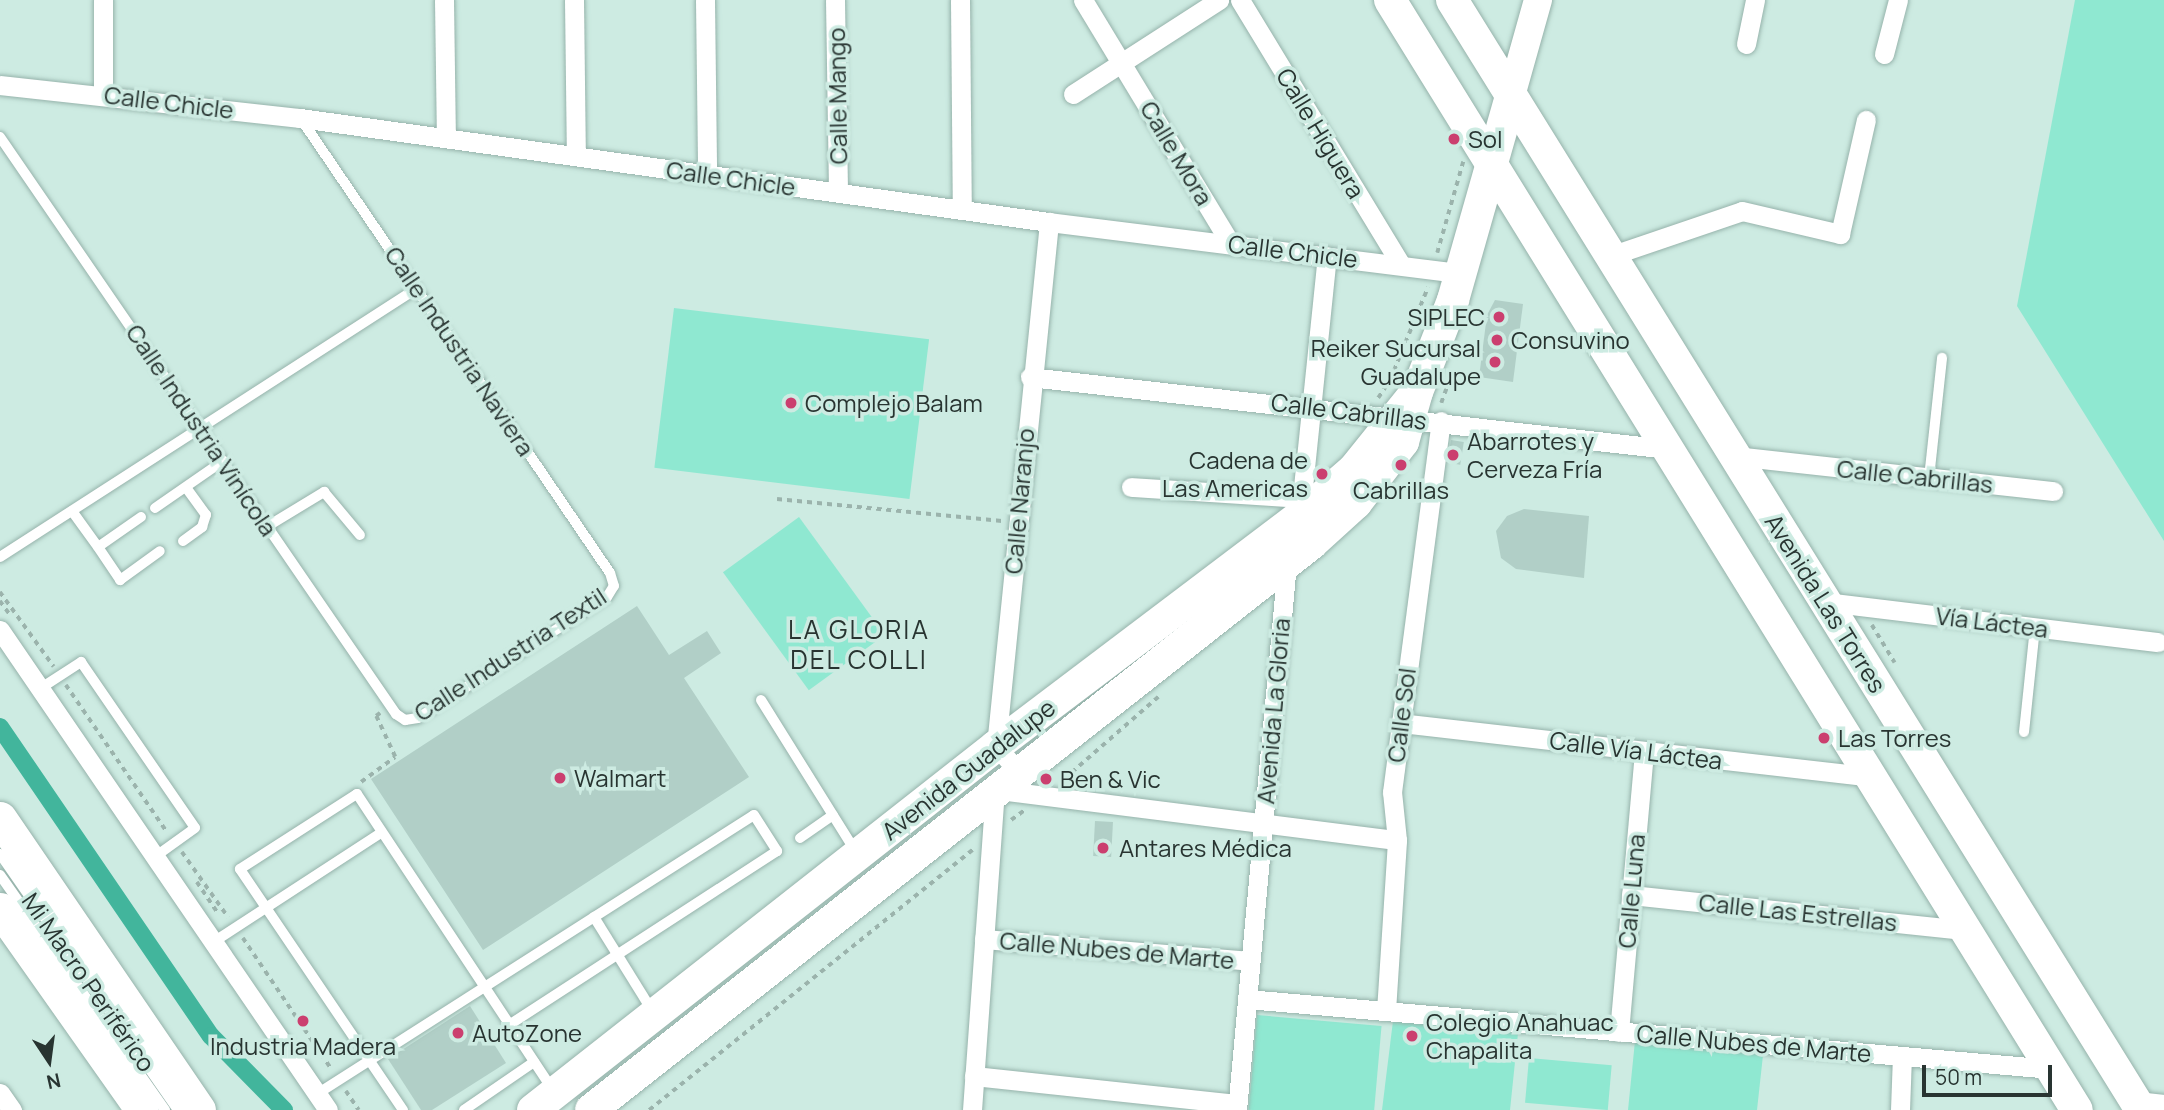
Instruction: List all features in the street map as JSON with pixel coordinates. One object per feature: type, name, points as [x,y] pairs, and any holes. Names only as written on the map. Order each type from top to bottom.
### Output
[{"type":"highway","points":[[0,818],[199,1110]]},
{"type":"highway","points":[[0,909],[142,1110]]},
{"type":"main road","points":[[1390,0],[1474,164],[1668,449],[2077,1110]]},
{"type":"main road","name":"Avenida Las Torres","points":[[1452,0],[1826,602],[2147,1105]]},
{"type":"main road","points":[[1389,419],[1417,392],[1444,272],[1474,164],[1511,96],[1538,0]]},
{"type":"main road","name":"Avenida Guadalupe","points":[[544,1102],[1301,507],[1354,469],[1389,419]]},
{"type":"main road","name":"Avenida Guadalupe","points":[[591,1110],[1287,563],[1356,503],[1394,459],[1389,419]]},
{"type":"street","points":[[103,0],[103,94]]},
{"type":"street","points":[[444,0],[446,138]]},
{"type":"street","points":[[574,0],[576,156]]},
{"type":"street","points":[[705,0],[707,174]]},
{"type":"street","name":"Calle Mango","points":[[835,0],[838,192]]},
{"type":"street","points":[[960,0],[962,210]]},
{"type":"street","name":"Calle Mora","points":[[1083,0],[1231,243]]},
{"type":"street","points":[[1073,94],[1219,0]]},
{"type":"street","name":"Calle Higuera","points":[[1240,0],[1401,265]]},
{"type":"street","points":[[1746,44],[1755,0]]},
{"type":"street","points":[[1884,54],[1898,0]]},
{"type":"street","name":"Calle Chicle","points":[[0,85],[103,94],[300,118],[1049,222],[1444,272]]},
{"type":"street","points":[[1610,256],[1742,211],[1840,234],[1866,120]]},
{"type":"street","name":"Calle Naranjo","points":[[996,746],[1030,377],[1049,222]]},
{"type":"street","points":[[1131,487],[1301,507],[1326,256]]},
{"type":"street","name":"Calle Cabrillas","points":[[1030,377],[1311,406],[1389,419],[1441,421],[1668,449]]},
{"type":"street","name":"Calle Sol","points":[[1386,1011],[1397,840],[1392,792],[1441,421]]},
{"type":"street","name":"Calle Cabrillas","points":[[1735,456],[2053,491]]},
{"type":"street","name":"Avenida La Gloria","points":[[1237,1107],[1287,563]]},
{"type":"street","name":"Vía Láctea","points":[[1826,602],[2158,642]]},
{"type":"street","points":[[0,630],[215,941],[322,1104]]},
{"type":"street","name":"Calle Vía Láctea","points":[[1400,723],[1871,777]]},
{"type":"street","points":[[972,1110],[992,835],[1004,785],[996,746]]},
{"type":"street","name":"Calle Luna","points":[[1619,1032],[1644,751]]},
{"type":"street","points":[[1004,785],[1397,840]]},
{"type":"street","name":"Calle Las Estrellas","points":[[1631,895],[1966,930]]},
{"type":"street","name":"Calle Nubes de Marte","points":[[984,939],[1250,961]]},
{"type":"street","name":"Calle Nubes de Marte","points":[[1247,999],[2052,1069]]},
{"type":"street","points":[[1900,1110],[1902,1056]]},
{"type":"street","points":[[974,1076],[1237,1107]]},
{"type":"street","points":[[0,1093],[12,1110]]},
{"type":"lane","name":"Calle Industria Naviera","points":[[300,118],[610,573],[614,586]]},
{"type":"lane","name":"Calle Industria Vinícola","points":[[0,136],[396,714],[405,720]]},
{"type":"lane","points":[[0,557],[416,288]]},
{"type":"lane","points":[[1929,478],[1942,358]]},
{"type":"lane","points":[[155,508],[223,461]]},
{"type":"lane","points":[[183,541],[202,527],[205,515],[186,487]]},
{"type":"lane","points":[[268,526],[324,492],[360,535]]},
{"type":"lane","points":[[72,511],[120,580],[160,551]]},
{"type":"lane","points":[[98,547],[141,517]]},
{"type":"lane","name":"Calle Industria Textil","points":[[405,720],[418,718],[607,597],[614,586]]},
{"type":"lane","points":[[2024,732],[2035,627]]},
{"type":"lane","points":[[41,688],[80,662],[195,828],[156,856]]},
{"type":"lane","points":[[761,700],[858,856]]},
{"type":"lane","points":[[399,1109],[240,869],[357,794],[534,1062],[544,1102]]},
{"type":"lane","points":[[322,1104],[368,1061],[754,815],[777,851],[509,1025]]},
{"type":"lane","points":[[800,838],[833,815]]},
{"type":"lane","points":[[215,941],[382,832]]},
{"type":"lane","name":"Mi Macro Periférico","points":[[0,854],[178,1110]]},
{"type":"lane","name":"Mi Macro Periférico","points":[[0,875],[164,1110]]},
{"type":"lane","points":[[594,917],[655,1014]]},
{"type":"lane","points":[[464,1110],[534,1062]]},
{"type":"path","points":[[1432,299],[1444,272],[1474,164]]},
{"type":"path","points":[[1389,419],[1390,380],[1444,272]]},
{"type":"path","points":[[777,499],[1018,523]]},
{"type":"path","points":[[357,794],[356,786],[395,757],[376,716],[382,712]]},
{"type":"path","points":[[649,1110],[992,835]]},
{"type":"green space","points":[[2075,0],[2164,0],[2164,541],[2017,306]]},
{"type":"green space","name":"Complejo Balam","points":[[674,308],[929,339],[909,499],[654,468]]},
{"type":"green space","points":[[799,517],[885,635],[809,690],[723,572]]},
{"type":"green space","points":[[1257,1015],[1382,1026],[1374,1110],[1249,1110]]},
{"type":"green space","points":[[1393,1021],[1518,1033],[1510,1110],[1382,1110]]},
{"type":"green space","points":[[1635,1041],[1763,1055],[1757,1110],[1628,1110]]},
{"type":"green space","points":[[1529,1058],[1612,1065],[1608,1110],[1525,1103]]},
{"type":"building","points":[[1495,300],[1523,304],[1513,382],[1479,377],[1487,315]]},
{"type":"building","points":[[1451,440],[1464,442],[1460,465],[1447,463]]},
{"type":"building","points":[[1524,509],[1589,516],[1584,578],[1516,569],[1501,558],[1496,531],[1507,516]]},
{"type":"building","name":"Walmart","points":[[637,606],[669,655],[707,631],[721,653],[684,678],[749,777],[483,950],[371,779]]},
{"type":"building","name":"Antares Médica","points":[[1095,821],[1113,822],[1111,857],[1093,856]]},
{"type":"building","name":"AutoZone","points":[[470,1006],[506,1063],[432,1110],[421,1110],[388,1059]]},
{"type":"waterway","points":[[0,727],[211,1036],[284,1110]]},
{"type":"place","name":"Sol","points":[[1454,139]]},
{"type":"place","name":"SIPLEC","points":[[1499,317]]},
{"type":"place","name":"Consuvino","points":[[1497,340]]},
{"type":"place","name":"Reiker Sucursal Guadalupe","points":[[1495,362]]},
{"type":"place","name":"Complejo Balam","points":[[791,403]]},
{"type":"place","name":"Abarrotes y Cerveza Fría","points":[[1453,455]]},
{"type":"place","name":"Cabrillas","points":[[1401,465]]},
{"type":"place","name":"Cadena de Las Americas","points":[[1322,474]]},
{"type":"place","name":"Las Torres","points":[[1824,738]]},
{"type":"place","name":"Walmart","points":[[560,778]]},
{"type":"place","name":"Ben & Vic","points":[[1046,779]]},
{"type":"place","name":"Antares Médica","points":[[1103,848]]},
{"type":"place","name":"Industria Madera","points":[[303,1021]]},
{"type":"place","name":"AutoZone","points":[[458,1033]]},
{"type":"place","name":"Colegio Anahuac Chapalita","points":[[1412,1036]]},
{"type":"district","name":"LA GLORIA DEL COLLI","points":[[859,645]]}]
